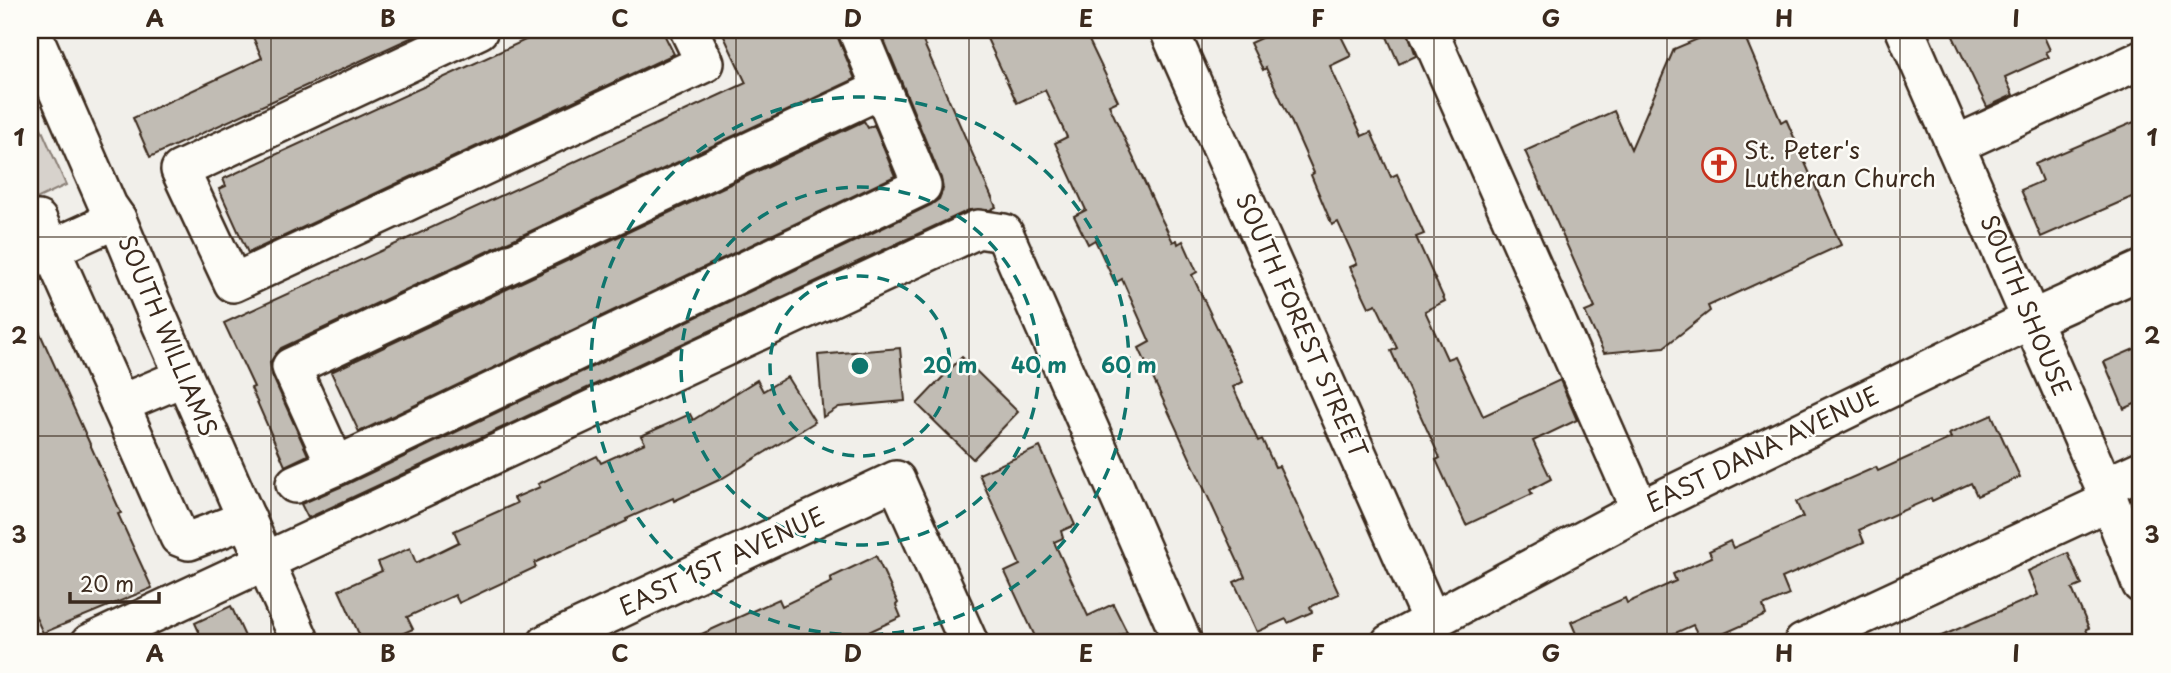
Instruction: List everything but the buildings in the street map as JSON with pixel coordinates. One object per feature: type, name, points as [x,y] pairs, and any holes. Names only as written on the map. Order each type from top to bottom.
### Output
[{"type":"street","name":"SOUTH WILLIAMS","points":[[31,30],[108,206],[117,219],[301,643]]},
{"type":"street","points":[[478,30],[172,176],[233,283],[705,63],[689,30]]},
{"type":"street","points":[[295,484],[922,186],[857,30]]},
{"type":"street","name":"SOUTH FOREST STREET","points":[[1169,30],[1432,622]]},
{"type":"street","points":[[1428,30],[1640,510]]},
{"type":"street","name":"SOUTH SHOUSE","points":[[1905,30],[2106,494],[2141,584]]},
{"type":"street","points":[[1955,145],[2141,60]]},
{"type":"street","points":[[336,466],[291,367],[881,89]]},
{"type":"street","points":[[117,219],[45,234],[179,537],[189,541],[247,519]]},
{"type":"street","points":[[90,643],[978,229],[1004,233],[1183,643]]},
{"type":"street","name":"EAST DANA AVENUE","points":[[1390,643],[1640,510],[2030,320],[2141,270]]},
{"type":"street","points":[[120,404],[184,377]]},
{"type":"street","points":[[1803,643],[2106,494],[2141,470]]},
{"type":"street","name":"EAST 1ST AVENUE","points":[[547,643],[896,480],[962,641]]},
{"type":"shaded area","points":[[30,103],[66,185],[30,202]]},
{"type":"place","name":"St. Peter's Lutheran Church","points":[[1719,165]]}]
